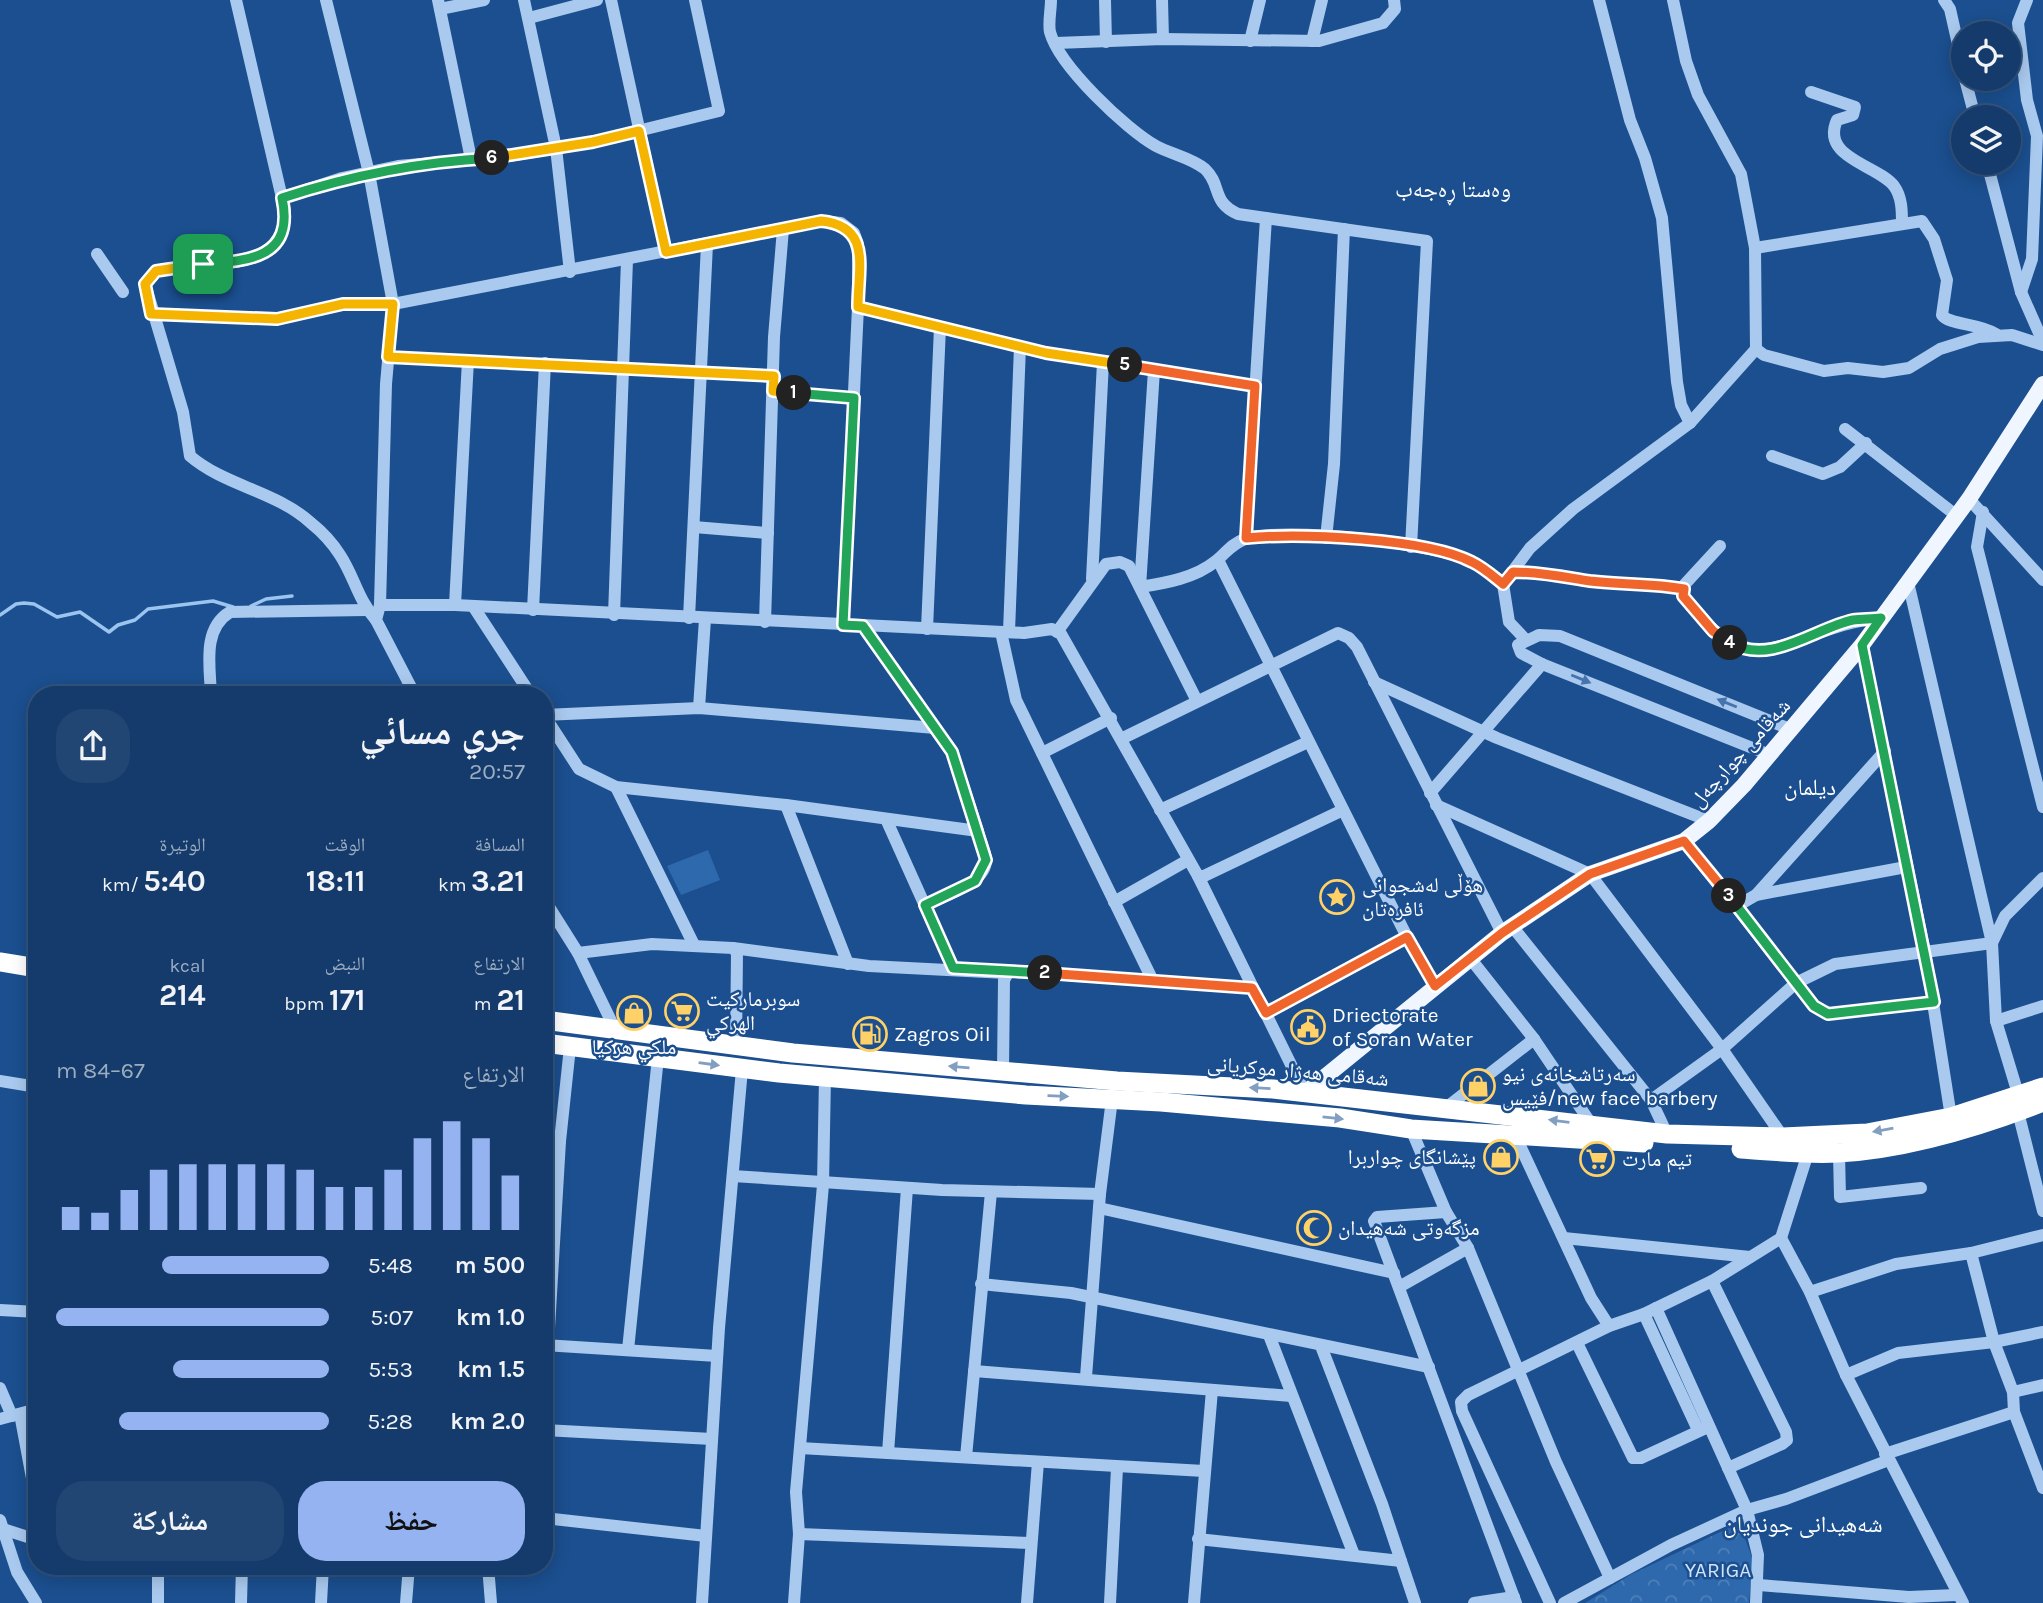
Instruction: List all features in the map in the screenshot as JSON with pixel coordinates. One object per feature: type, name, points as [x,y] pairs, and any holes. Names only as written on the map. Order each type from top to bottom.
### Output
[{"type":"highway","points":[[0,962],[28,967]]},
{"type":"highway","points":[[0,974],[28,978]]},
{"type":"highway","name":"شەقامی ھەژار موکریانی","points":[[553,1021],[614,1027],[736,1047],[1027,1073],[1305,1093],[1447,1107],[1667,1135],[1783,1138],[1867,1133],[2043,1102]]},
{"type":"highway","name":"شەقامی ھەژار موکریانی","points":[[553,1045],[742,1069],[1026,1095],[1112,1099],[1326,1117],[1411,1129],[1808,1153],[1839,1153],[1940,1134],[2019,1105],[2043,1087]]},
{"type":"highway","points":[[1026,1095],[1027,1073]]},
{"type":"main road","name":"شەقامی چوارچەل","points":[[1305,1093],[1507,929],[1590,874],[1684,841],[1709,821],[1770,755],[1862,645],[1969,499],[2042,387]]},
{"type":"street","points":[[236,0],[282,198],[285,224],[282,236],[272,248],[248,261],[156,271],[145,284],[151,314],[183,412],[190,456],[204,468],[265,494],[311,522],[340,554],[411,686]]},
{"type":"street","points":[[211,686],[213,630],[220,618],[230,612],[371,615],[380,605],[388,357],[393,304],[369,173],[326,0]]},
{"type":"street","points":[[471,159],[439,5],[484,0]]},
{"type":"street","points":[[524,0],[556,148],[570,272]]},
{"type":"street","points":[[529,18],[597,0]]},
{"type":"street","points":[[611,0],[666,252]]},
{"type":"street","points":[[282,198],[398,166],[556,148],[719,111],[695,0]]},
{"type":"street","points":[[1051,0],[1050,32],[1064,58],[1107,108],[1135,133],[1157,147],[1203,167],[1213,178],[1217,197],[1226,208],[1238,214],[1427,241],[1411,547]]},
{"type":"street","points":[[1105,0],[1106,42]]},
{"type":"street","points":[[1162,0],[1163,39]]},
{"type":"street","points":[[1250,41],[1260,0]]},
{"type":"street","points":[[1312,41],[1322,0]]},
{"type":"street","points":[[1056,43],[1163,39],[1312,41],[1383,23],[1395,9],[1394,0]]},
{"type":"street","points":[[1599,0],[1630,120],[1645,158],[1662,218],[1677,382],[1681,405],[1690,423]]},
{"type":"street","points":[[1503,584],[1530,548],[1585,499],[1690,423],[1756,349],[1755,248],[1741,174],[1698,95],[1686,61],[1673,0]]},
{"type":"street","points":[[2021,292],[2032,259],[2037,136],[2027,100],[2018,23],[2028,0]]},
{"type":"street","points":[[1949,3],[1953,21]]},
{"type":"street","points":[[1811,92],[1855,107],[1853,115],[1837,120],[1833,128],[1836,138],[1852,161],[1893,184],[1901,204],[1902,224]]},
{"type":"street","points":[[1990,175],[2021,292],[2043,344]]},
{"type":"street","points":[[1246,538],[1266,218]]},
{"type":"street","points":[[151,314],[277,319],[343,304],[393,304],[570,272],[821,221],[841,223],[854,233],[858,244],[858,307],[843,625]]},
{"type":"street","points":[[1755,248],[1922,221],[1934,239],[1947,280],[1942,315],[1947,321],[1983,326],[1996,334]]},
{"type":"street","points":[[765,622],[773,391],[783,229]]},
{"type":"street","points":[[1326,538],[1334,464],[1343,229]]},
{"type":"street","points":[[689,618],[707,244]]},
{"type":"street","points":[[97,254],[124,292]]},
{"type":"street","points":[[614,615],[627,260]]},
{"type":"street","points":[[858,307],[1020,346],[1255,386]]},
{"type":"street","points":[[927,629],[940,327]]},
{"type":"street","points":[[1756,349],[1764,355],[1824,371],[1848,368],[1898,371],[1954,343],[1996,334],[2012,335],[2043,344]]},
{"type":"street","points":[[1020,346],[1005,632],[1016,700],[1153,981]]},
{"type":"street","points":[[388,357],[774,376]]},
{"type":"street","points":[[455,605],[468,360]]},
{"type":"street","points":[[1092,579],[1102,362]]},
{"type":"street","points":[[533,610],[545,363]]},
{"type":"street","points":[[1140,587],[1154,370]]},
{"type":"street","points":[[773,391],[854,398]]},
{"type":"street","points":[[1845,429],[1957,516]]},
{"type":"street","points":[[1773,456],[1823,474],[1840,467],[1866,443]]},
{"type":"street","points":[[1969,499],[2041,574]]},
{"type":"street","points":[[1983,512],[1978,547],[2040,778],[2043,807]]},
{"type":"street","points":[[694,527],[768,533]]},
{"type":"street","points":[[1140,587],[1180,578],[1218,561],[1227,548],[1246,538],[1289,534],[1432,549],[1472,562],[1503,584],[1508,622],[1525,639]]},
{"type":"street","points":[[1720,546],[1685,584],[1683,596],[1713,631],[1734,645],[1749,649],[1768,649],[1794,643],[1852,620],[1881,618]]},
{"type":"street","points":[[1218,561],[1407,937],[1435,986]]},
{"type":"street","points":[[1057,632],[1092,579],[1106,565],[1120,562],[1129,566],[1197,701]]},
{"type":"street","points":[[1513,572],[1545,572],[1593,581],[1652,582],[1684,589]]},
{"type":"street","points":[[1908,582],[1992,943],[1996,1021],[2019,1105],[2043,1211]]},
{"type":"street","points":[[380,605],[455,605],[614,615],[1005,632],[1052,629],[1061,634],[1123,738],[1198,876],[1305,1093]]},
{"type":"street","points":[[473,606],[525,686]]},
{"type":"street","points":[[699,708],[705,619]]},
{"type":"street","points":[[863,626],[952,752],[986,860],[975,881],[925,905]]},
{"type":"street","points":[[1123,738],[1269,665],[1338,634],[1349,638],[1357,647],[1433,799],[1507,929],[1651,1100],[1667,1135]]},
{"type":"street","points":[[1770,755],[1542,664],[1517,648],[1525,639],[1539,635],[1560,636],[1790,729]]},
{"type":"street","points":[[1862,645],[1925,951],[1951,1117]]},
{"type":"street","points":[[1433,799],[1542,664]]},
{"type":"street","points":[[1374,682],[1484,733],[1709,821]]},
{"type":"street","points":[[553,715],[699,708],[935,727]]},
{"type":"street","points":[[1042,753],[1111,718]]},
{"type":"street","points":[[553,729],[579,769],[616,787],[786,805],[978,831]]},
{"type":"street","points":[[1160,810],[1308,742]]},
{"type":"street","points":[[1737,906],[1756,895],[1885,751]]},
{"type":"street","points":[[616,787],[694,945]]},
{"type":"street","points":[[1433,799],[1590,874],[1722,1049],[1783,1138]]},
{"type":"street","points":[[786,805],[848,964]]},
{"type":"street","points":[[1198,876],[1204,876],[1343,810]]},
{"type":"street","points":[[886,819],[953,968]]},
{"type":"street","points":[[1684,841],[1814,1006],[1828,1014],[1934,1002]]},
{"type":"street","points":[[1114,902],[1188,860]]},
{"type":"street","points":[[1756,895],[1906,867]]},
{"type":"street","points":[[1992,943],[2005,916],[2043,878]]},
{"type":"street","points":[[553,913],[578,953],[614,1027]]},
{"type":"street","points":[[1266,1013],[1407,937]]},
{"type":"street","points":[[1651,1100],[1722,1049],[1796,983],[1835,964],[1992,943]]},
{"type":"street","points":[[578,953],[652,944],[694,945],[848,964],[1019,971],[1252,988]]},
{"type":"street","points":[[733,948],[737,953],[736,1047]]},
{"type":"street","points":[[1470,958],[1534,1039],[1592,1125]]},
{"type":"street","points":[[1003,1071],[1006,972]]},
{"type":"street","points":[[1996,1021],[2043,1006]]},
{"type":"street","points":[[1447,1107],[1534,1039]]},
{"type":"street","points":[[553,1243],[570,1047]]},
{"type":"street","points":[[628,1350],[658,1057]]},
{"type":"street","points":[[702,1603],[717,1356],[742,1069]]},
{"type":"street","points":[[794,1603],[799,1534],[796,1492],[823,1185],[825,1077]]},
{"type":"street","points":[[0,1081],[28,1086]]},
{"type":"street","points":[[1086,1377],[1098,1208],[1112,1099]]},
{"type":"street","points":[[1411,1129],[1446,1212],[1468,1248],[1518,1371],[1610,1578]]},
{"type":"street","points":[[1515,1135],[1591,1298],[1609,1326]]},
{"type":"street","points":[[553,1141],[560,1141]]},
{"type":"street","points":[[1550,1603],[1462,1412],[1461,1402],[1468,1395],[1609,1326],[1644,1314],[1712,1280],[1781,1238],[1808,1153]]},
{"type":"street","points":[[1839,1153],[1840,1197],[1921,1188]]},
{"type":"street","points":[[733,1176],[823,1185],[1100,1194]]},
{"type":"street","points":[[888,1453],[907,1188]]},
{"type":"street","points":[[966,1457],[991,1192]]},
{"type":"street","points":[[1098,1208],[1394,1273]]},
{"type":"street","points":[[1446,1212],[1376,1218],[1375,1223],[1515,1600],[1474,1603]]},
{"type":"street","points":[[1810,1292],[1896,1265],[1971,1253],[2043,1235]]},
{"type":"street","points":[[1564,1238],[1750,1257]]},
{"type":"street","points":[[1759,1585],[1959,1599],[1846,1375],[1810,1292],[1781,1238]]},
{"type":"street","points":[[1399,1287],[1468,1248]]},
{"type":"street","points":[[1971,1253],[1994,1342],[2014,1392],[2014,1412],[2043,1488]]},
{"type":"street","points":[[1712,1280],[1786,1432],[1787,1440],[1728,1468]]},
{"type":"street","points":[[981,1284],[1093,1298],[1429,1367]]},
{"type":"street","points":[[1656,1308],[1703,1428]]},
{"type":"street","points":[[0,1310],[28,1311]]},
{"type":"street","points":[[1644,1314],[1703,1428],[1728,1468],[1747,1510],[1758,1555],[1759,1585],[1756,1603]]},
{"type":"street","points":[[1846,1375],[1898,1353],[1994,1342],[2043,1332]]},
{"type":"street","points":[[1269,1335],[1354,1555]]},
{"type":"street","points":[[1577,1343],[1633,1458],[1641,1458],[1703,1428]]},
{"type":"street","points":[[553,1345],[717,1356]]},
{"type":"street","points":[[1321,1346],[1415,1603]]},
{"type":"street","points":[[974,1371],[1086,1377],[1291,1396]]},
{"type":"street","points":[[2014,1392],[2043,1385]]},
{"type":"street","points":[[0,1388],[28,1474]]},
{"type":"street","points":[[1194,1603],[1212,1390]]},
{"type":"street","points":[[11,1416],[28,1411]]},
{"type":"street","points":[[1564,1603],[1747,1510],[1786,1499],[1887,1457],[2014,1412]]},
{"type":"street","points":[[553,1430],[712,1439]]},
{"type":"street","points":[[800,1448],[1204,1471]]},
{"type":"street","points":[[1027,1603],[1038,1462]]},
{"type":"street","points":[[1110,1603],[1117,1468]]},
{"type":"street","points":[[553,1519],[706,1536]]},
{"type":"street","points":[[2,1531],[28,1538]]},
{"type":"street","points":[[2,1531],[17,1572],[36,1603]]},
{"type":"street","points":[[799,1534],[1031,1542]]},
{"type":"street","points":[[1198,1539],[1401,1561]]},
{"type":"street","points":[[158,1575],[158,1603]]},
{"type":"street","points":[[241,1603],[242,1575]]},
{"type":"street","points":[[321,1603],[323,1575]]},
{"type":"street","points":[[406,1603],[408,1575]]},
{"type":"street","points":[[489,1575],[491,1603]]},
{"type":"green space","points":[[708,850],[720,880],[681,895],[667,866]]},
{"type":"green space","name":"YARIGA","points":[[1739,1523],[1753,1560],[1749,1603],[1585,1603],[1630,1575]]},
{"type":"waterway","points":[[251,606],[266,599],[292,596]]},
{"type":"waterway","points":[[0,615],[16,604],[34,604],[57,617],[80,612],[109,632],[118,625],[135,620],[148,609],[213,601],[233,607]]},
{"type":"place","name":"هۆڵی لەشجوانی ئافرەتان","points":[[1337,897]]},
{"type":"place","name":"سوبرماركيت الهركي","points":[[682,1011]]},
{"type":"place","name":"ملكي هركيا","points":[[634,1013]]},
{"type":"place","name":"Driectorate of Soran Water","points":[[1308,1027]]},
{"type":"place","name":"Zagros Oil","points":[[870,1034]]},
{"type":"place","name":"سەرتاشخانەی نیو فێیس/new face barbery","points":[[1478,1086]]},
{"type":"place","name":"پێشانگای چواربرا","points":[[1501,1157]]},
{"type":"place","name":"تيم مارت","points":[[1597,1159]]},
{"type":"place","name":"مزگەوتی شەهیدان","points":[[1314,1228]]},
{"type":"district","name":"وەستا ڕەجەب","points":[[1453,189]]},
{"type":"district","name":"دیلمان","points":[[1810,787]]},
{"type":"district","name":"شەھیدانی جوندیان","points":[[1803,1524]]},
{"type":"route","points":[[639,131],[666,252],[821,221],[841,223],[854,233],[858,244],[858,307],[1046,353],[1255,386],[1246,538],[1289,534],[1432,549],[1472,562],[1503,584],[1513,572],[1545,572],[1593,581],[1652,582],[1684,589],[1683,596],[1713,631],[1734,645],[1749,649],[1768,649],[1794,643],[1852,620],[1881,618],[1862,645],[1934,1002],[1828,1014],[1814,1006],[1684,841],[1590,874],[1502,933],[1435,986],[1407,937],[1266,1013],[1252,988],[953,968],[925,905],[975,881],[986,860],[952,752],[863,626],[843,625],[854,398],[773,391],[774,376],[388,357],[393,304],[325,306],[277,319],[151,314],[145,284],[149,277],[168,267],[203,264],[248,261],[272,248],[282,236],[285,224],[282,198],[342,178],[444,160],[503,157],[593,142],[639,131]]}]
